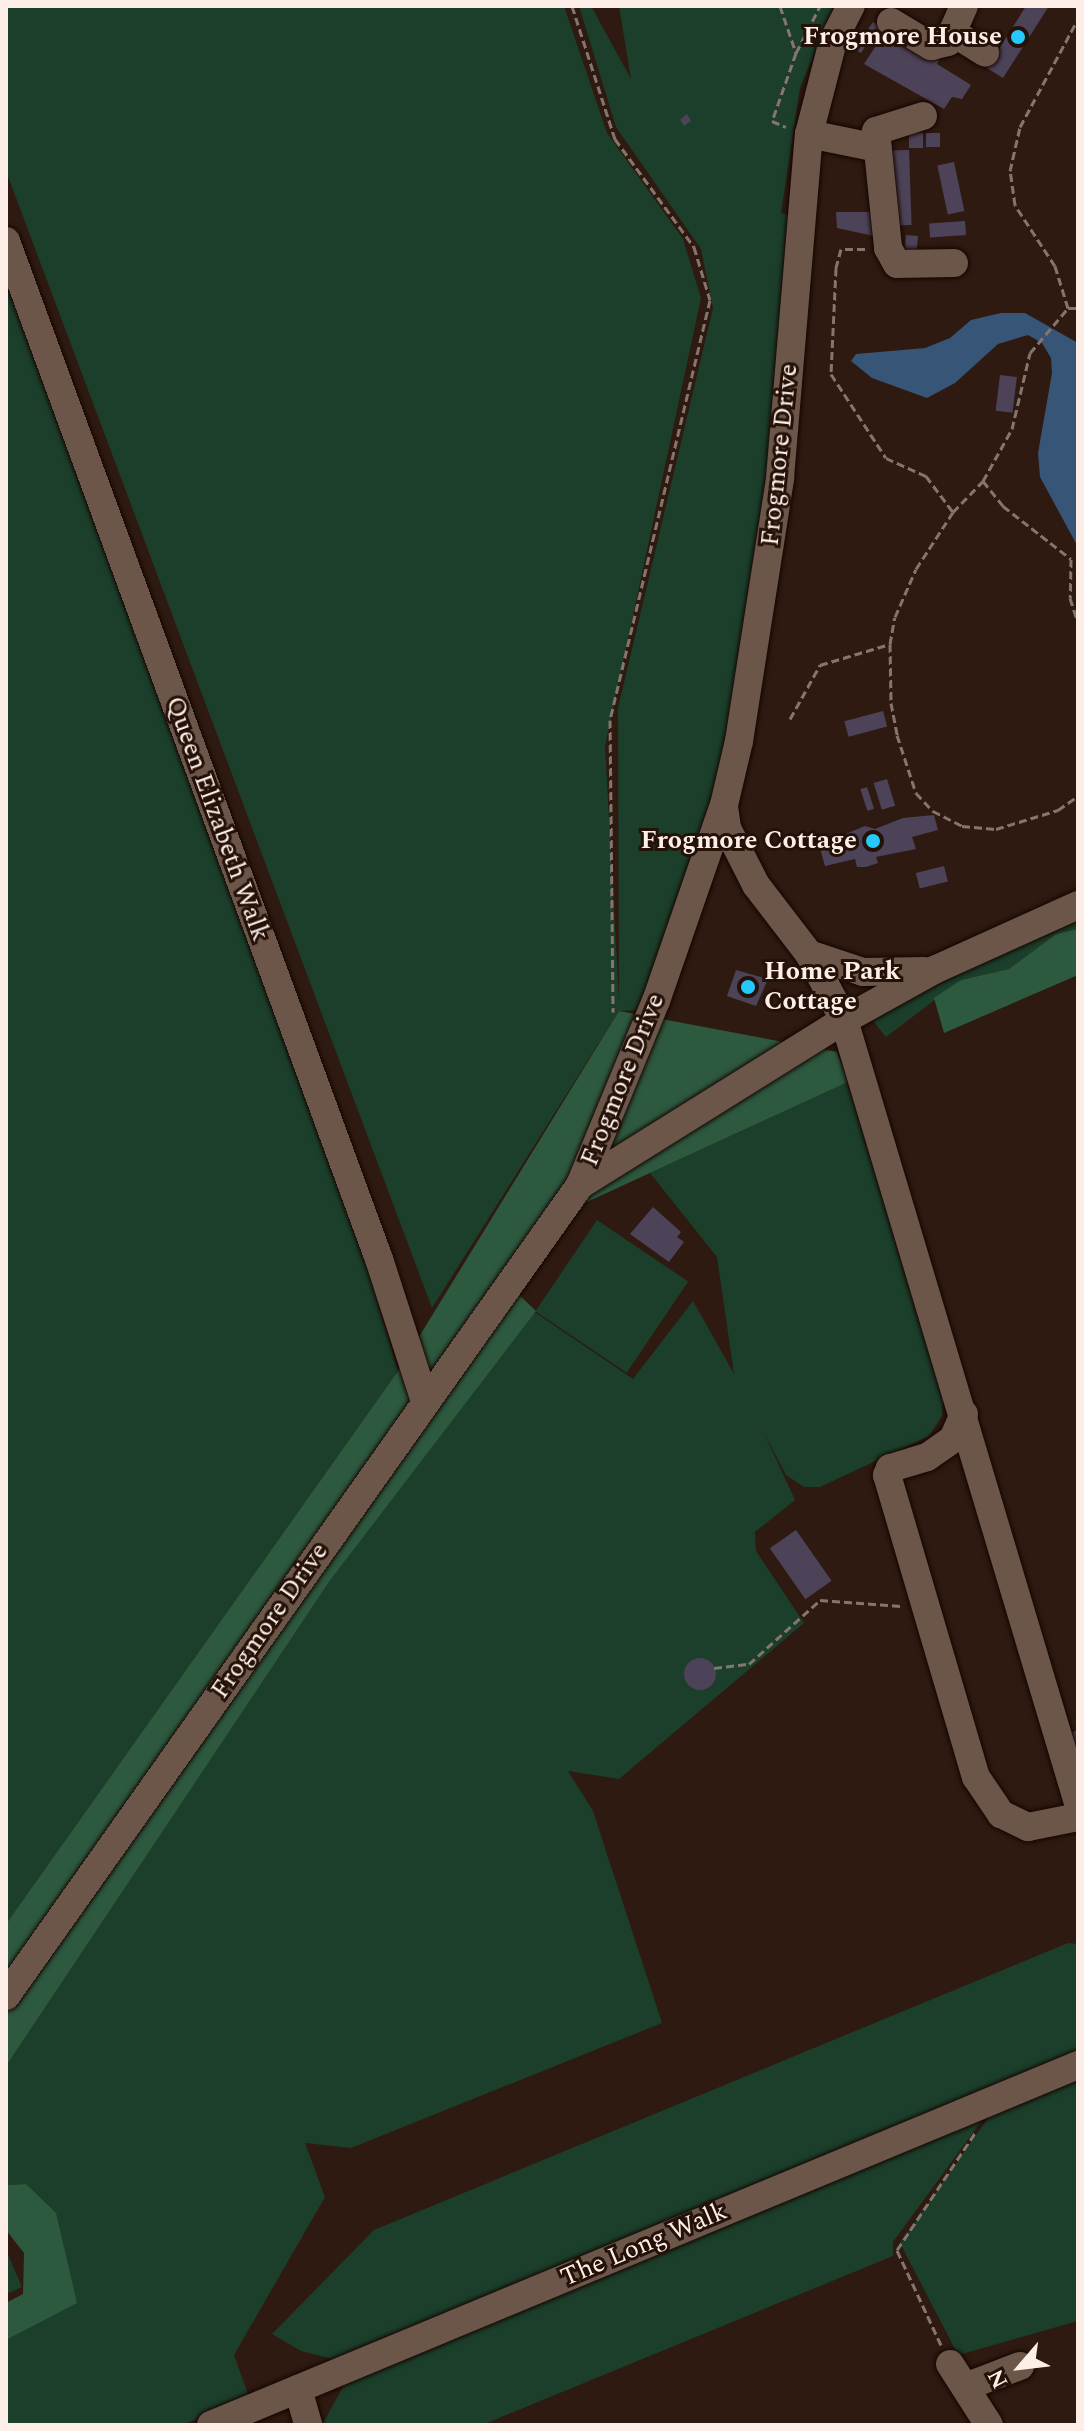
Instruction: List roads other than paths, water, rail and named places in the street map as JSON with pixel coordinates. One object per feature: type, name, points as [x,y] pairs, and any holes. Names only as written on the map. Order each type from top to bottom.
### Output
[{"type":"street","name":"Frogmore Drive","points":[[6,1996],[424,1398],[580,1185],[656,1001],[724,805],[749,681],[780,478],[809,134],[833,41],[851,6]]},
{"type":"street","points":[[891,22],[931,46],[948,42],[964,6]]},
{"type":"street","points":[[952,32],[985,53]]},
{"type":"street","points":[[923,116],[876,131],[888,248],[897,264],[954,263]]},
{"type":"street","points":[[809,134],[878,148]]},
{"type":"street","name":"Queen Elizabeth Walk","points":[[6,241],[379,1259],[424,1398]]},
{"type":"street","points":[[724,805],[730,837],[756,885],[809,954],[844,1020],[1078,1803]]},
{"type":"street","points":[[580,1185],[844,1020],[936,969],[1078,905]]},
{"type":"street","points":[[809,954],[835,967],[872,973],[936,969]]},
{"type":"street","points":[[964,1414],[953,1439],[927,1457],[887,1471],[976,1777],[1001,1814],[1028,1827],[1078,1817]]},
{"type":"street","points":[[1050,1706],[1078,1714]]},
{"type":"street","name":"The Long Walk","points":[[211,2425],[1078,2065]]},
{"type":"street","points":[[989,2425],[957,2376],[1020,2366]]},
{"type":"street","points":[[298,2389],[308,2425]]},
{"type":"water","points":[[1001,313],[1025,313],[1078,343],[1078,547],[1040,477],[1038,453],[1052,373],[1051,358],[1042,343],[1028,335],[998,344],[955,383],[927,398],[872,378],[851,361],[856,354],[925,348],[950,338],[971,320]]},
{"type":"place","name":"Frogmore House","points":[[1018,37]]},
{"type":"place","name":"Frogmore Cottage","points":[[873,841]]},
{"type":"place","name":"Home Park Cottage","points":[[748,987]]}]
